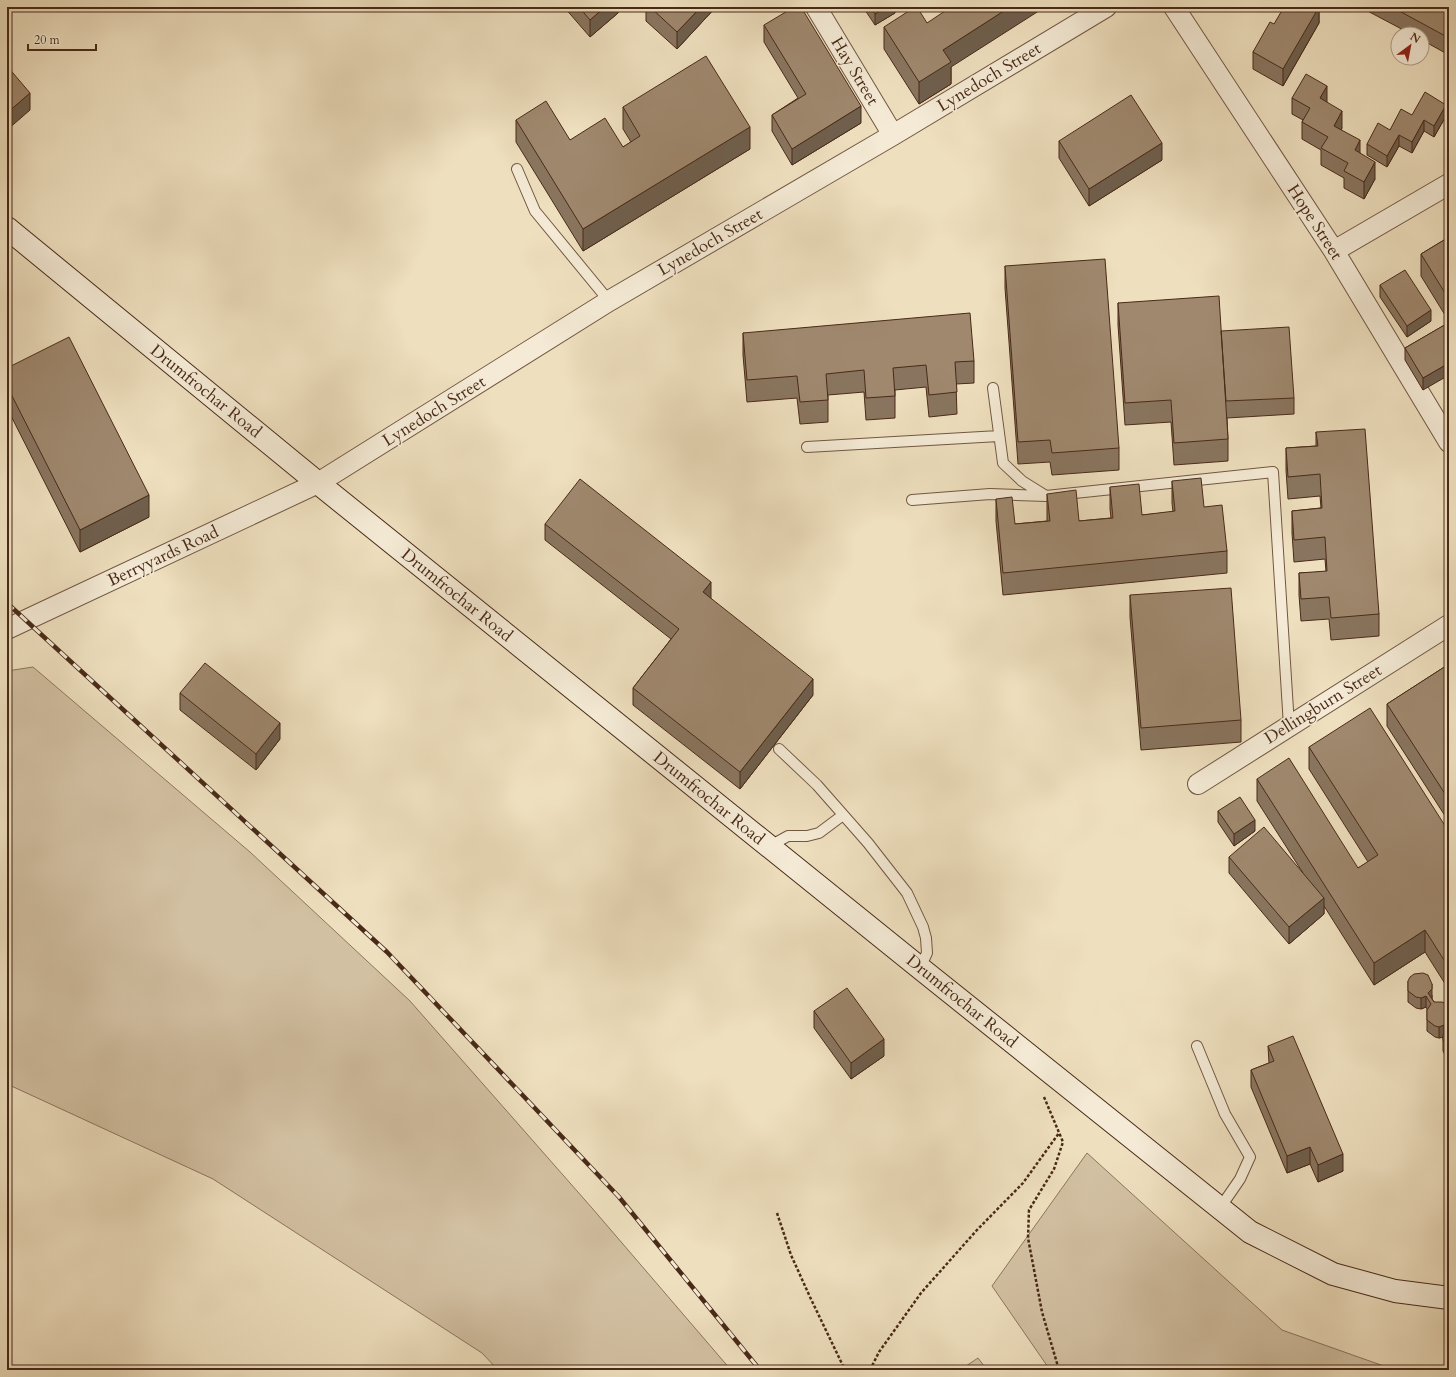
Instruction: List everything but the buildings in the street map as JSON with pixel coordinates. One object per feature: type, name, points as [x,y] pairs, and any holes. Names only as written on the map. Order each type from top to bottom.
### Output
[{"type":"main road","name":"Drumfrochar Road","points":[[7,228],[318,483],[1250,1232],[1333,1274],[1395,1291],[1449,1298]]},
{"type":"street","name":"Hay Street","points":[[816,7],[893,135]]},
{"type":"street","name":"Lynedoch Street","points":[[318,483],[609,301],[893,135],[1106,7]]},
{"type":"street","name":"Hope Street","points":[[1174,7],[1334,251],[1449,442]]},
{"type":"street","points":[[1334,251],[1449,184]]},
{"type":"street","name":"Berryyards Road","points":[[7,629],[318,483]]},
{"type":"street","name":"Dellingburn Street","points":[[1198,784],[1449,625]]},
{"type":"lane","points":[[517,168],[535,210],[609,301]]},
{"type":"lane","points":[[993,388],[1003,463],[1022,481],[1046,496]]},
{"type":"lane","points":[[807,447],[999,436]]},
{"type":"lane","points":[[912,500],[990,494],[1046,496],[1273,472],[1289,726]]},
{"type":"lane","points":[[779,749],[818,785],[868,843],[907,893],[923,927],[926,938],[928,953],[920,968]]},
{"type":"lane","points":[[771,848],[788,836],[807,836],[819,833],[843,814]]},
{"type":"lane","points":[[1197,1046],[1225,1114],[1250,1157],[1240,1179],[1220,1208]]},
{"type":"path","points":[[1042,1092],[1063,1142],[1054,1169],[1029,1210],[1028,1238],[1042,1312],[1059,1370]]},
{"type":"path","points":[[870,1370],[879,1352],[921,1293],[976,1231],[1023,1183],[1059,1133]]},
{"type":"path","points":[[777,1213],[791,1255],[845,1370]]},
{"type":"shaded area","points":[[33,667],[250,852],[410,1001],[592,1208],[731,1370],[498,1370],[482,1353],[213,1179],[7,1084],[7,671]]},
{"type":"shaded area","points":[[1087,1153],[1282,1330],[1395,1370],[1050,1370],[992,1286]]},
{"type":"shaded area","points":[[978,1358],[987,1370],[960,1370]]},
{"type":"railway","points":[[7,603],[387,952],[619,1197],[760,1370]]}]
